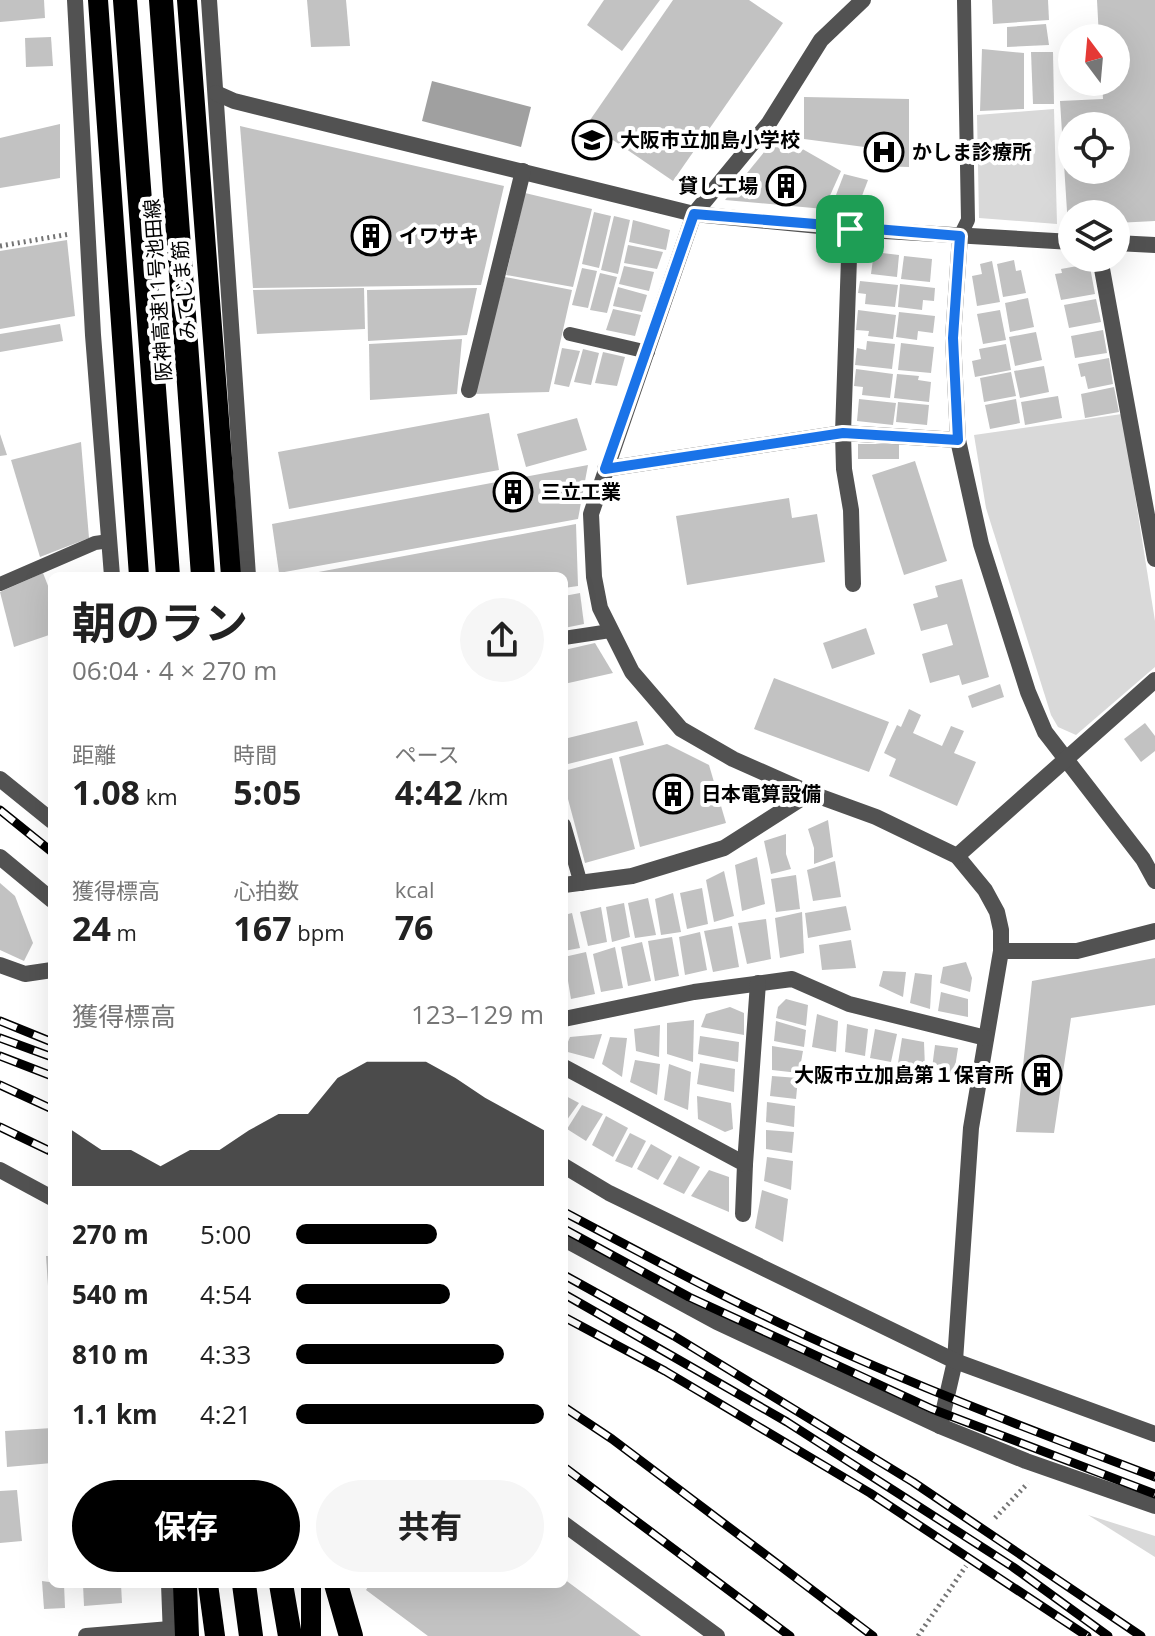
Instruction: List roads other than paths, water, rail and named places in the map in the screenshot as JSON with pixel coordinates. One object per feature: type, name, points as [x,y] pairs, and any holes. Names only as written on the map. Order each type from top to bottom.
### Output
[{"type":"highway","name":"阪神高速11号池田線","points":[[125,0],[168,572]]},
{"type":"highway","name":"阪神高速11号池田線","points":[[161,0],[203,572]]},
{"type":"highway","points":[[176,1634],[184,1588]]},
{"type":"highway","points":[[245,1588],[251,1636]]},
{"type":"highway","points":[[282,1588],[290,1636]]},
{"type":"highway","points":[[338,1588],[351,1636]]},
{"type":"main road","points":[[98,0],[139,572]]},
{"type":"main road","name":"みてじま筋","points":[[187,0],[231,572]]},
{"type":"main road","points":[[209,1588],[215,1636]]},
{"type":"main road","points":[[311,1588],[311,1636]]},
{"type":"street","points":[[75,0],[87,231],[112,572]]},
{"type":"street","points":[[209,0],[248,572]]},
{"type":"street","points":[[863,0],[821,40],[769,123],[694,214],[591,514],[594,577],[600,608],[632,672],[681,729],[733,759],[810,793],[876,817],[957,856],[985,890],[997,912],[1001,951],[971,1128],[955,1361],[940,1426]]},
{"type":"street","points":[[216,93],[234,101],[694,214],[850,229],[1058,241]]},
{"type":"street","points":[[469,390],[523,171]]},
{"type":"street","points":[[850,229],[843,433],[844,469],[851,510],[853,584]]},
{"type":"street","points":[[960,236],[953,338],[958,440],[981,544],[1028,692],[1045,732],[1065,761],[1149,855],[1155,881]]},
{"type":"street","points":[[1130,244],[1155,245]]},
{"type":"street","points":[[1103,272],[1153,534],[1155,559]]},
{"type":"street","points":[[605,469],[843,433],[958,440]]},
{"type":"street","points":[[957,856],[1155,680]]},
{"type":"street","points":[[0,779],[48,818]]},
{"type":"street","points":[[572,885],[632,876],[724,848],[810,793]]},
{"type":"street","points":[[0,857],[48,897]]},
{"type":"street","points":[[1001,951],[1077,951],[1155,931]]},
{"type":"street","points":[[0,965],[25,974],[48,971]]},
{"type":"street","points":[[568,1018],[694,992],[792,979],[849,1004],[986,1038]]},
{"type":"street","points":[[743,1214],[758,983]]},
{"type":"street","points":[[568,1069],[745,1164]]},
{"type":"street","points":[[568,1168],[623,1200],[955,1361],[1155,1434]]},
{"type":"street","points":[[0,1170],[48,1196]]},
{"type":"street","points":[[568,1241],[717,1322],[940,1426],[1026,1461],[1155,1506]]},
{"type":"street","points":[[568,1527],[717,1636]]},
{"type":"street","points":[[86,1636],[176,1634],[170,1588]]},
{"type":"street","points":[[337,1588],[343,1636]]},
{"type":"lane","points":[[960,236],[968,220],[964,0]]},
{"type":"lane","points":[[570,334],[648,352]]},
{"type":"lane","points":[[0,584],[95,543],[109,541]]},
{"type":"lane","points":[[568,637],[610,631]]},
{"type":"lane","points":[[568,855],[572,885]]},
{"type":"railway","points":[[0,810],[48,849]]},
{"type":"railway","points":[[0,1021],[48,1040]]},
{"type":"railway","points":[[0,1038],[48,1056]]},
{"type":"railway","points":[[0,1056],[48,1074]]},
{"type":"railway","points":[[0,1085],[48,1107]]},
{"type":"railway","points":[[0,1127],[48,1150]]},
{"type":"railway","points":[[568,1214],[811,1338],[1006,1420],[1155,1477]]},
{"type":"railway","points":[[568,1231],[689,1297],[932,1409],[1155,1494]]},
{"type":"railway","points":[[568,1277],[674,1336],[913,1482],[1141,1636]]},
{"type":"railway","points":[[568,1296],[787,1422],[1013,1567],[1108,1636]]},
{"type":"railway","points":[[568,1319],[665,1371],[870,1493],[1087,1636]]},
{"type":"railway","points":[[568,1410],[612,1439],[873,1636]]},
{"type":"railway","points":[[568,1470],[790,1636]]},
{"type":"place","name":"大阪市立加島小学校","points":[[592,140]]},
{"type":"place","name":"かしま診療所","points":[[884,152]]},
{"type":"place","name":"貸し工場","points":[[786,186]]},
{"type":"place","name":"イワサキ","points":[[371,236]]},
{"type":"place","name":"三立工業","points":[[513,492]]},
{"type":"place","name":"日本電算設備","points":[[673,794]]},
{"type":"place","name":"大阪市立加島第１保育所","points":[[1042,1075]]}]
